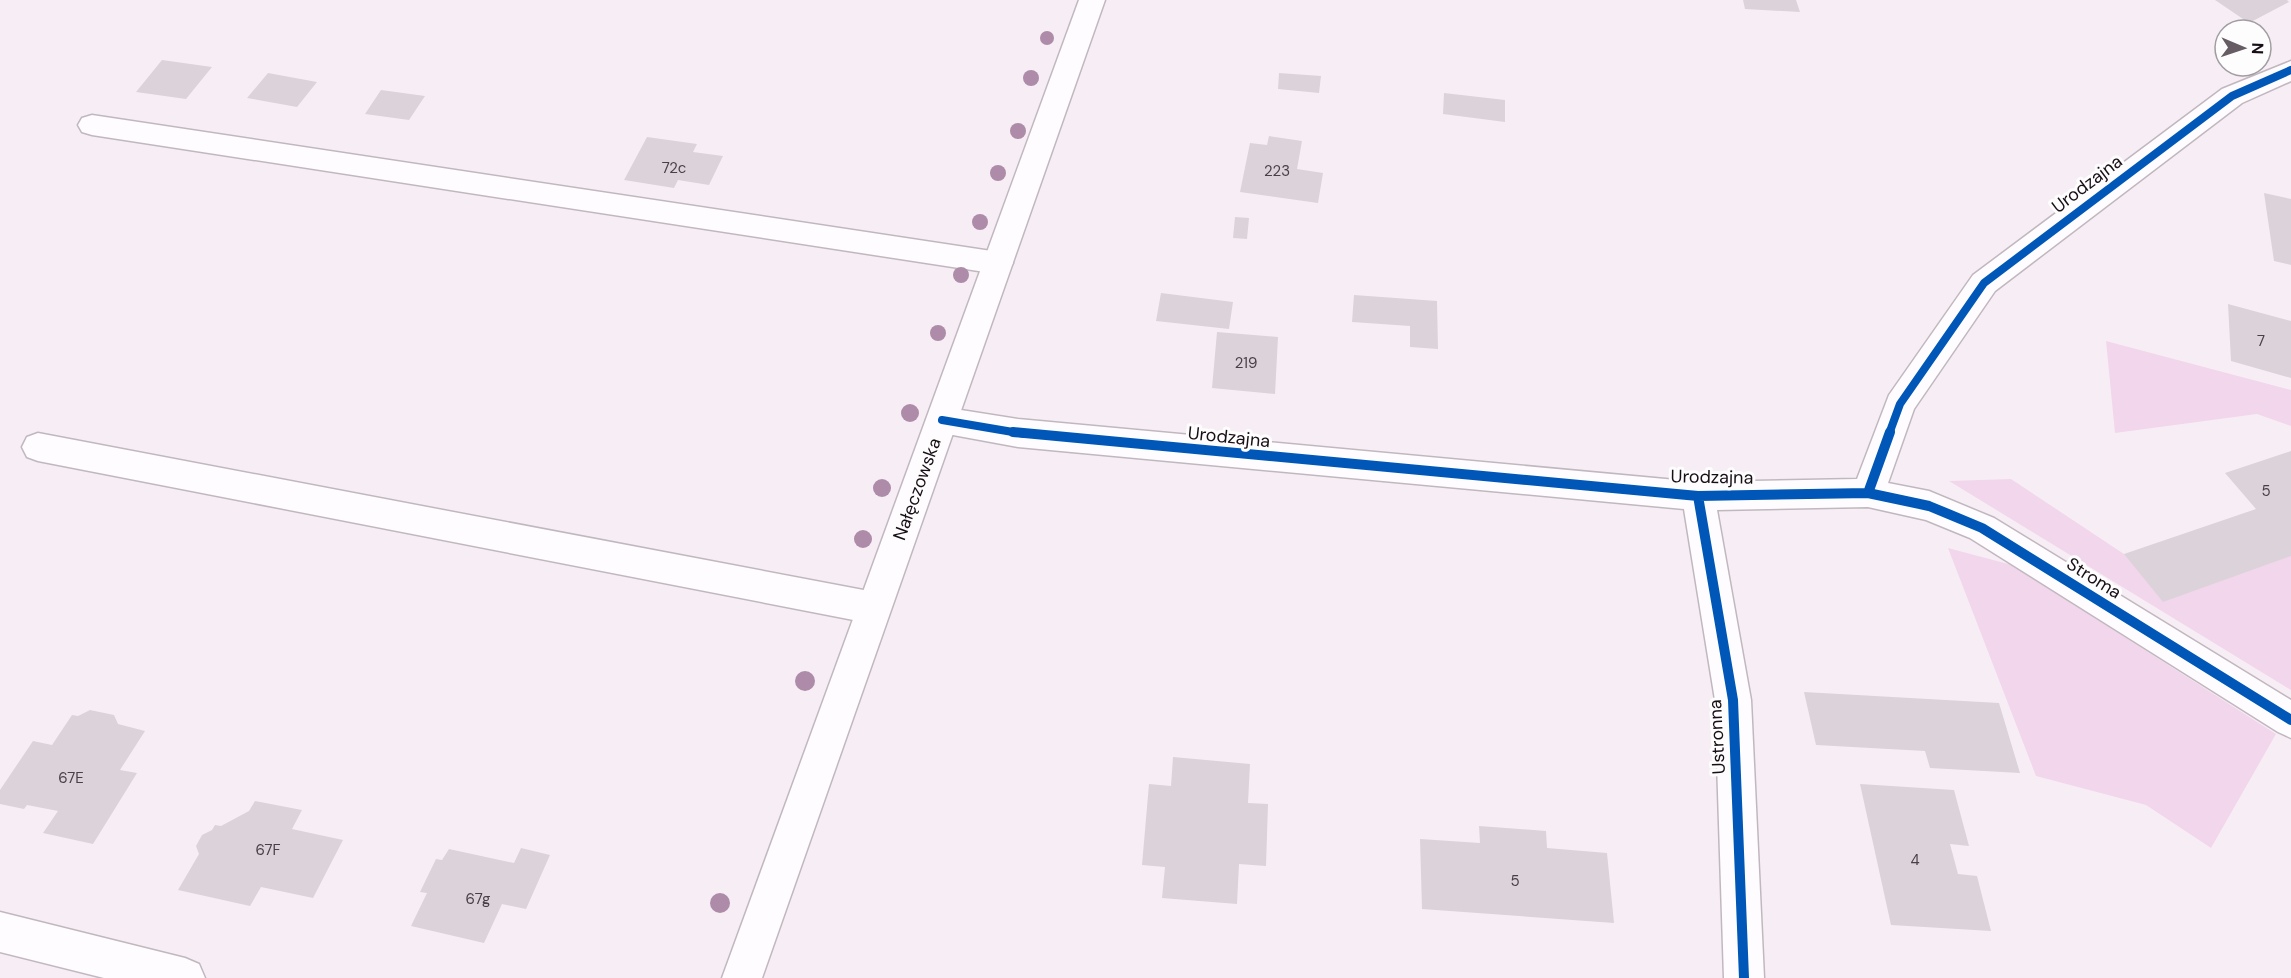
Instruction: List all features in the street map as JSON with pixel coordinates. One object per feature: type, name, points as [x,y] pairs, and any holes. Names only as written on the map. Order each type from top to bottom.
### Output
[{"type":"street","name":"Nałęczowska","points":[[742,978],[1092,0]]},
{"type":"street","name":"Urodzajna","points":[[942,420],[1018,433],[1698,496],[1868,493],[1900,404],[1984,283],[2232,96],[2291,70]]},
{"type":"street","points":[[92,125],[998,263]]},
{"type":"street","points":[[38,447],[874,608]]},
{"type":"street","name":"Stroma","points":[[1868,493],[1929,506],[1982,528],[2291,720]]},
{"type":"street","name":"Ustronna","points":[[1698,496],[1733,700],[1744,978]]},
{"type":"street","points":[[0,932],[185,978]]},
{"type":"shaded area","points":[[2106,341],[2291,390],[2291,426],[2257,414],[2115,433]]},
{"type":"shaded area","points":[[2011,479],[2124,554],[2291,556],[2291,690],[1949,481]]},
{"type":"shaded area","points":[[1948,548],[2012,565],[2276,734],[2211,848],[2146,805],[2036,776]]},
{"type":"building","points":[[1743,0],[1796,0],[1800,12],[1745,9]]},
{"type":"building","points":[[2215,0],[2287,0],[2289,2],[2259,18],[2242,18]]},
{"type":"building","points":[[162,60],[212,67],[186,99],[136,92]]},
{"type":"building","points":[[268,73],[317,82],[297,107],[247,98]]},
{"type":"building","points":[[1279,73],[1321,76],[1319,93],[1278,89]]},
{"type":"building","points":[[381,90],[425,96],[409,120],[365,114]]},
{"type":"building","points":[[1444,93],[1505,100],[1505,122],[1443,114]]},
{"type":"building","points":[[1269,136],[1302,141],[1297,169],[1323,173],[1318,203],[1240,192],[1250,143],[1267,145]]},
{"type":"building","points":[[647,137],[697,144],[693,152],[723,156],[709,185],[678,180],[674,188],[624,180]]},
{"type":"building","points":[[2264,193],[2291,199],[2291,265],[2274,261]]},
{"type":"building","points":[[1235,217],[1249,218],[1247,239],[1233,238]]},
{"type":"building","points":[[1161,293],[1233,302],[1229,329],[1156,321]]},
{"type":"building","points":[[1354,295],[1437,301],[1438,349],[1410,347],[1410,326],[1352,322]]},
{"type":"building","points":[[2228,304],[2291,321],[2291,378],[2231,361]]},
{"type":"building","points":[[1217,332],[1278,337],[1275,394],[1212,388]]},
{"type":"building","points":[[2291,451],[2291,556],[2163,602],[2124,554],[2256,509],[2225,473]]},
{"type":"building","points":[[1804,692],[1999,703],[2020,773],[1930,768],[1925,751],[1816,745]]},
{"type":"building","points":[[90,710],[114,715],[118,724],[145,731],[120,770],[137,773],[93,844],[43,833],[58,811],[27,805],[24,809],[0,804],[0,790],[33,741],[52,745],[72,715],[78,716]]},
{"type":"building","points":[[1173,757],[1250,764],[1248,803],[1268,804],[1266,866],[1239,864],[1237,904],[1162,898],[1165,867],[1142,865],[1149,784],[1171,786]]},
{"type":"building","points":[[1860,784],[1954,790],[1969,846],[1950,844],[1958,874],[1977,876],[1991,931],[1891,925]]},
{"type":"building","points":[[255,801],[302,810],[292,829],[343,840],[313,898],[261,887],[250,906],[178,890],[199,854],[196,846],[202,835],[212,830],[215,825],[221,826],[249,811]]},
{"type":"building","points":[[1479,826],[1546,831],[1547,848],[1607,853],[1614,923],[1422,909],[1420,839],[1480,843]]},
{"type":"building","points":[[521,848],[550,855],[526,909],[502,904],[484,943],[411,926],[427,893],[420,892],[436,859],[442,860],[449,849],[514,863]]},
{"type":"cycle path","points":[[1868,493],[1900,404],[1984,283],[2232,96],[2291,70]]},
{"type":"cycle path","points":[[942,420],[1018,433],[1698,496],[1868,493],[1929,506],[1982,528],[2291,720]]},
{"type":"cycle path","points":[[1698,496],[1733,700],[1744,978]]}]
